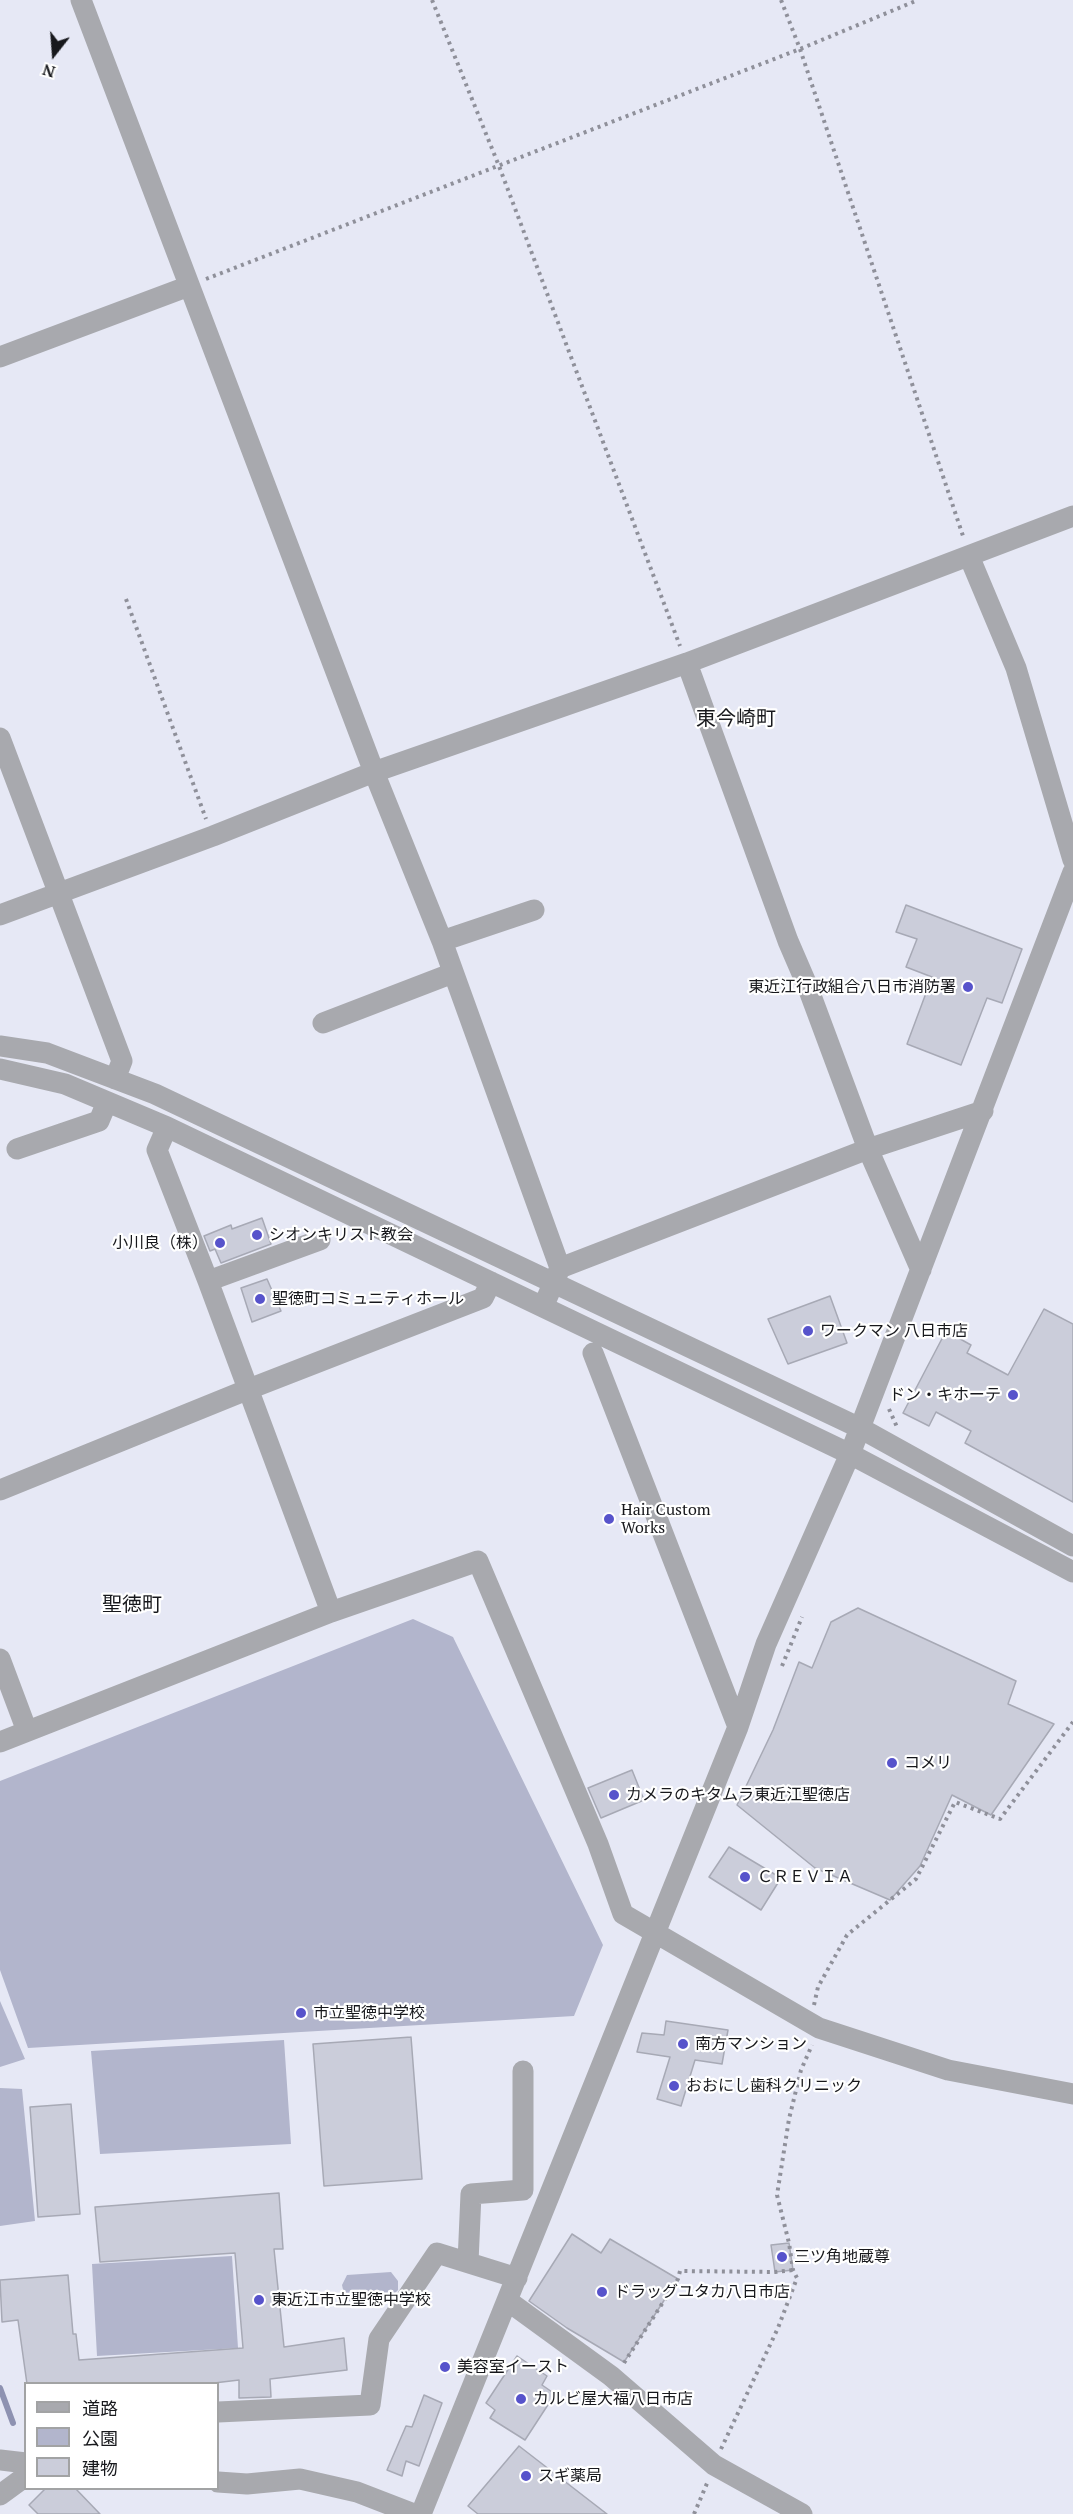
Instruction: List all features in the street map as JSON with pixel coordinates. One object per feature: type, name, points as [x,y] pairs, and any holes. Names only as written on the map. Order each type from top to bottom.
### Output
[{"type":"street","points":[[81,0],[375,772],[442,941],[557,1275],[543,1307]]},
{"type":"street","points":[[0,357],[189,286]]},
{"type":"street","points":[[0,915],[213,836],[375,772],[687,663],[1073,516]]},
{"type":"street","points":[[969,556],[1016,668],[1073,860]]},
{"type":"street","points":[[687,663],[788,941],[807,985],[868,1149],[921,1270]]},
{"type":"street","points":[[0,738],[122,1061],[115,1079]]},
{"type":"street","points":[[421,2514],[656,1934],[738,1727],[766,1644],[850,1454],[983,1112],[1073,872]]},
{"type":"street","points":[[442,941],[534,910]]},
{"type":"street","points":[[323,1023],[453,973]]},
{"type":"street","points":[[0,1046],[47,1053],[155,1094],[557,1275],[860,1428],[1073,1546]]},
{"type":"street","points":[[0,1069],[65,1084],[167,1127],[850,1454],[1073,1572]]},
{"type":"street","points":[[17,1149],[99,1121],[107,1102]]},
{"type":"street","points":[[557,1275],[868,1149],[983,1112]]},
{"type":"street","points":[[167,1127],[156,1150],[249,1389],[331,1612]]},
{"type":"street","points":[[208,1281],[320,1240]]},
{"type":"street","points":[[0,1490],[249,1389],[483,1298],[491,1282]]},
{"type":"street","points":[[593,1353],[738,1727]]},
{"type":"street","points":[[0,1742],[331,1612],[478,1561],[598,1844],[623,1914],[815,2025],[948,2070],[1073,2094]]},
{"type":"street","points":[[0,1659],[27,1731]]},
{"type":"street","points":[[468,2262],[471,2194],[523,2190],[523,2071]]},
{"type":"street","points":[[219,2412],[370,2405],[379,2339],[437,2253],[517,2278]]},
{"type":"street","points":[[508,2301],[614,2378],[714,2465],[802,2514]]},
{"type":"street","points":[[0,2460],[24,2463]]},
{"type":"street","points":[[0,2495],[24,2477]]},
{"type":"street","points":[[219,2482],[247,2484],[300,2479],[357,2492],[414,2514]]},
{"type":"path","points":[[432,0],[499,166],[687,663]]},
{"type":"path","points":[[781,0],[800,49],[969,556]]},
{"type":"path","points":[[189,286],[800,49],[918,0]]},
{"type":"path","points":[[126,599],[213,836]]},
{"type":"path","points":[[888,1407],[902,1438]]},
{"type":"path","points":[[778,1674],[805,1610]]},
{"type":"path","points":[[694,2514],[714,2465],[778,2328],[797,2278],[793,2270],[777,2195],[782,2155],[801,2070],[815,2025],[818,1987],[847,1935],[916,1879],[955,1802],[1000,1819],[1073,1722]]},
{"type":"path","points":[[614,2378],[678,2279],[680,2271],[775,2272],[793,2270]]},
{"type":"green space","points":[[413,1619],[453,1637],[603,1945],[574,2016],[28,2048],[0,1970],[0,1781]]},
{"type":"green space","points":[[0,2001],[25,2059],[0,2067]]},
{"type":"green space","points":[[284,2040],[291,2144],[100,2154],[91,2051]]},
{"type":"green space","points":[[0,2088],[22,2089],[35,2221],[0,2226]]},
{"type":"green space","points":[[232,2256],[238,2348],[97,2356],[92,2264]]},
{"type":"green space","points":[[391,2272],[398,2281],[398,2290],[391,2297],[349,2301],[344,2294],[342,2285],[347,2275]]},
{"type":"building","name":"東近江行政組合八日市消防署","points":[[906,905],[1022,949],[1002,1003],[987,998],[961,1065],[907,1044],[932,977],[906,967],[917,939],[896,932]]},
{"type":"building","points":[[262,1218],[271,1244],[221,1263],[215,1249],[210,1251],[204,1236],[231,1225],[232,1229]]},
{"type":"building","name":"聖徳町コミュニティホール","points":[[267,1279],[281,1311],[252,1322],[241,1288]]},
{"type":"building","name":"ワークマン 八日市店","points":[[830,1296],[847,1343],[788,1364],[768,1319]]},
{"type":"building","name":"ドン・キホーテ","points":[[1044,1309],[1073,1324],[1073,1502],[965,1443],[971,1431],[936,1412],[929,1426],[903,1413],[946,1331],[971,1345],[967,1353],[1008,1375]]},
{"type":"building","name":"コメリ","points":[[858,1608],[1016,1681],[1008,1704],[1054,1724],[991,1815],[952,1795],[920,1866],[890,1900],[815,1868],[737,1805],[773,1730],[799,1662],[812,1668],[831,1622]]},
{"type":"building","name":"カメラのキタムラ東近江聖徳店","points":[[632,1770],[644,1800],[601,1818],[588,1788]]},
{"type":"building","name":"ＣＲＥＶＩＡ","points":[[729,1847],[781,1878],[761,1910],[709,1877]]},
{"type":"building","name":"南方マンション","points":[[666,2021],[728,2030],[722,2064],[695,2060],[681,2106],[657,2099],[670,2057],[637,2052],[642,2033],[664,2035]]},
{"type":"building","points":[[411,2037],[422,2179],[324,2186],[313,2044]]},
{"type":"building","points":[[71,2104],[80,2214],[38,2217],[30,2107]]},
{"type":"building","name":"東近江市立聖徳中学校","points":[[279,2193],[283,2249],[274,2249],[284,2347],[344,2338],[347,2370],[270,2379],[271,2397],[239,2398],[239,2380],[219,2382],[27,2382],[18,2320],[2,2322],[0,2280],[68,2275],[73,2334],[76,2334],[79,2360],[243,2348],[235,2253],[100,2262],[95,2207]]},
{"type":"building","name":"ドラッグユタカ八日市店","points":[[572,2234],[601,2253],[610,2239],[678,2279],[624,2362],[567,2328],[529,2301]]},
{"type":"building","name":"三ツ角地蔵尊","points":[[789,2243],[793,2270],[775,2272],[771,2245]]},
{"type":"building","name":"カルビ屋大福八日市店","points":[[517,2356],[547,2376],[542,2385],[555,2394],[525,2440],[490,2418],[495,2410],[486,2403]]},
{"type":"building","points":[[424,2395],[442,2403],[419,2466],[406,2461],[402,2476],[387,2470],[406,2426],[412,2427]]},
{"type":"building","name":"スギ薬局","points":[[519,2446],[607,2514],[478,2514],[468,2506]]},
{"type":"building","points":[[44,2490],[77,2490],[100,2514],[38,2514],[29,2505]]},
{"type":"waterway","points":[[0,2388],[13,2423]]},
{"type":"place","name":"東近江行政組合八日市消防署","points":[[968,987]]},
{"type":"place","name":"シオンキリスト教会","points":[[257,1235]]},
{"type":"place","name":"小川良（株）","points":[[220,1243]]},
{"type":"place","name":"聖徳町コミュニティホール","points":[[260,1299]]},
{"type":"place","name":"ワークマン 八日市店","points":[[808,1331]]},
{"type":"place","name":"ドン・キホーテ","points":[[1013,1395]]},
{"type":"place","name":"Hair Custom Works","points":[[609,1519]]},
{"type":"place","name":"コメリ","points":[[892,1763]]},
{"type":"place","name":"カメラのキタムラ東近江聖徳店","points":[[614,1795]]},
{"type":"place","name":"ＣＲＥＶＩＡ","points":[[745,1877]]},
{"type":"place","name":"市立聖徳中学校","points":[[301,2013]]},
{"type":"place","name":"南方マンション","points":[[683,2044]]},
{"type":"place","name":"おおにし歯科クリニック","points":[[674,2086]]},
{"type":"place","name":"三ツ角地蔵尊","points":[[782,2257]]},
{"type":"place","name":"ドラッグユタカ八日市店","points":[[602,2292]]},
{"type":"place","name":"東近江市立聖徳中学校","points":[[259,2300]]},
{"type":"place","name":"美容室イースト","points":[[445,2367]]},
{"type":"place","name":"カルビ屋大福八日市店","points":[[521,2399]]},
{"type":"place","name":"スギ薬局","points":[[526,2476]]},
{"type":"district","name":"東今崎町","points":[[736,719]]},
{"type":"district","name":"聖徳町","points":[[132,1605]]}]
